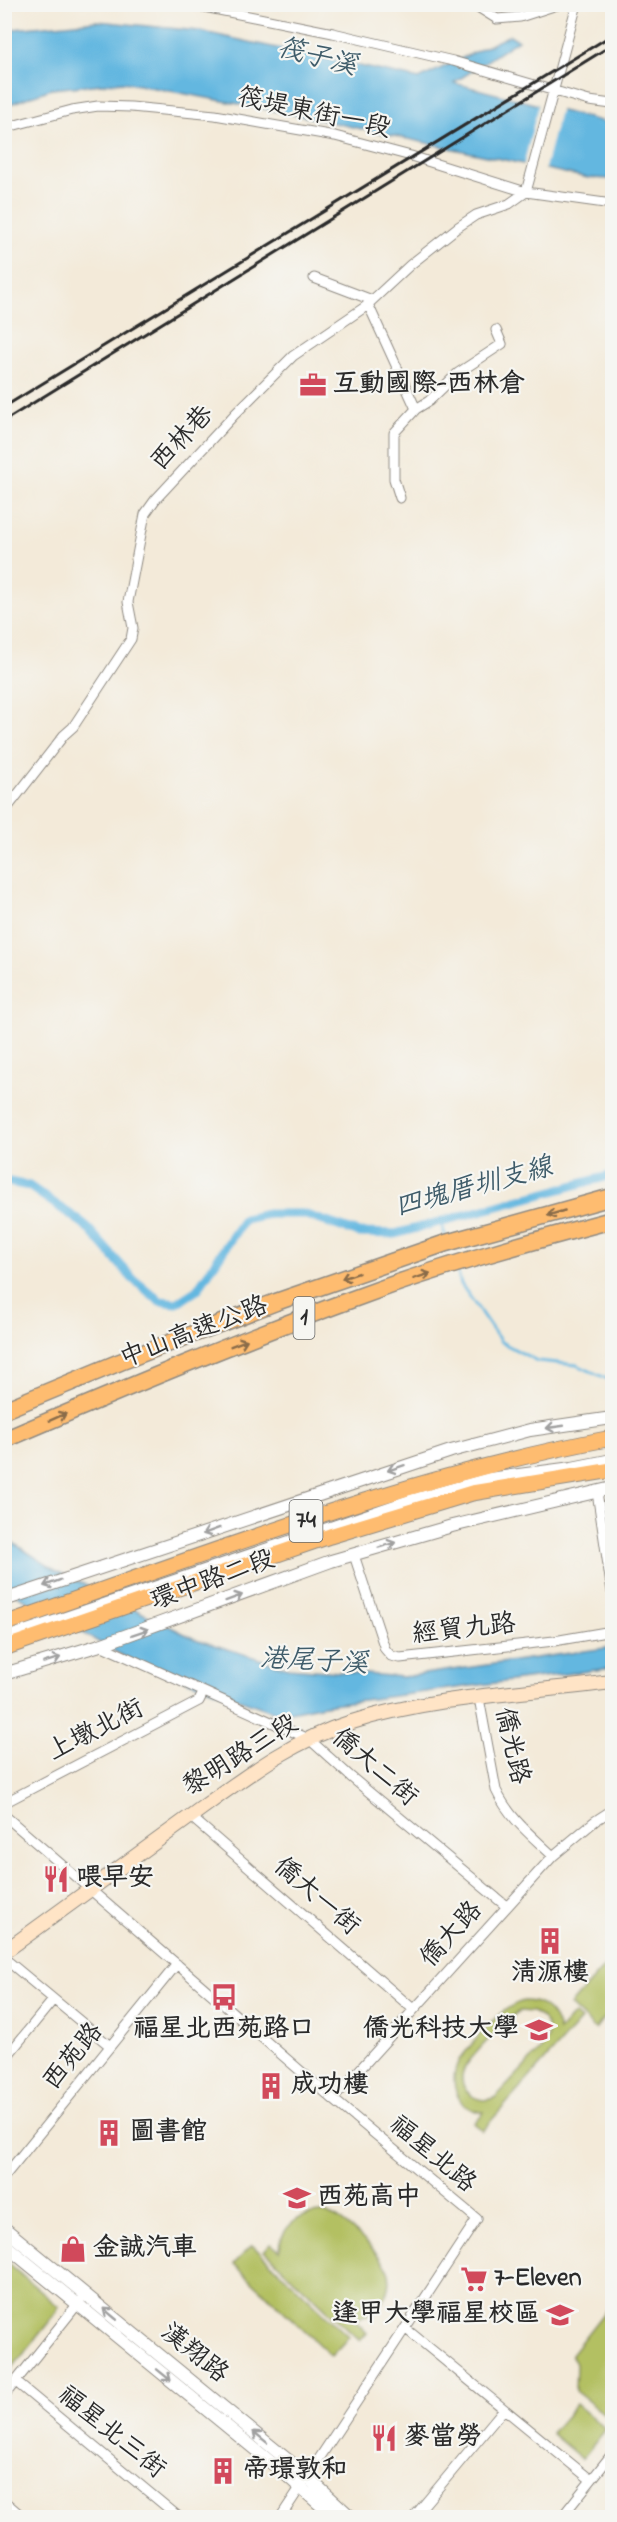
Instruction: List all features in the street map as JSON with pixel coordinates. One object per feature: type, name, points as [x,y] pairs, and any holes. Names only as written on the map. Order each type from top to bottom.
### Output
[{"type":"highway","name":"中山高速公路","points":[[4,1410],[120,1362],[276,1302],[446,1243],[612,1197]]},
{"type":"highway","name":"中山高速公路","points":[[4,1440],[125,1388],[365,1294],[507,1248],[612,1220]]},
{"type":"highway","name":"74","points":[[4,1624],[388,1494],[482,1467],[612,1438]]},
{"type":"highway","name":"74","points":[[4,1648],[330,1536],[472,1493],[612,1470]]},
{"type":"main road","name":"黎明路三段","points":[[4,1952],[277,1755],[309,1739],[352,1722],[375,1716],[479,1698],[612,1682]]},
{"type":"street","points":[[189,4],[333,33],[453,61],[553,95],[612,104]]},
{"type":"street","points":[[474,4],[493,17],[502,19],[520,17],[560,4]]},
{"type":"street","points":[[527,188],[577,4]]},
{"type":"street","name":"筏堤東街一段","points":[[4,128],[72,110],[98,106],[215,115],[335,136],[527,188],[612,204]]},
{"type":"street","name":"西林巷","points":[[4,812],[64,735],[73,727],[131,639],[133,628],[128,602],[148,508],[283,365],[370,302],[410,265],[458,227],[476,215],[509,204],[527,188]]},
{"type":"street","points":[[314,278],[370,302],[417,409]]},
{"type":"street","points":[[400,498],[394,479],[392,438],[398,428],[417,409],[429,401],[458,373],[502,344],[496,330]]},
{"type":"street","name":"環中路二段","points":[[10,1598],[451,1450],[530,1430],[612,1418]]},
{"type":"street","name":"環中路二段","points":[[56,1618],[390,1502],[502,1471],[612,1452]]},
{"type":"street","name":"環中路二段","points":[[56,1618],[137,1594],[403,1504],[489,1479],[612,1460]]},
{"type":"street","name":"環中路二段","points":[[4,1674],[100,1646],[354,1555],[452,1526],[612,1488]]},
{"type":"street","points":[[597,1492],[612,1593]]},
{"type":"street","name":"經貿九路","points":[[354,1555],[384,1649],[391,1656],[400,1658],[554,1641],[612,1631]]},
{"type":"street","points":[[4,1632],[56,1618]]},
{"type":"street","points":[[4,1639],[56,1618]]},
{"type":"street","name":"僑大二街","points":[[100,1646],[309,1739],[351,1777],[506,1906]]},
{"type":"street","name":"上墩北街","points":[[4,1803],[200,1701],[203,1693]]},
{"type":"street","name":"僑光路","points":[[479,1698],[496,1790],[501,1801],[520,1825],[553,1856]]},
{"type":"street","name":"僑大路","points":[[333,2099],[553,1856],[588,1826],[612,1810]]},
{"type":"street","name":"福星北路","points":[[4,1815],[333,2099],[477,2219],[280,2517]]},
{"type":"street","name":"僑大一街","points":[[190,1816],[413,2009]]},
{"type":"street","points":[[4,1958],[110,2046]]},
{"type":"street","name":"西苑路","points":[[4,2177],[177,1964]]},
{"type":"street","points":[[4,2060],[53,2000]]},
{"type":"street","name":"漢翔路","points":[[4,2228],[82,2299],[303,2482],[352,2517]]},
{"type":"street","name":"漢翔路","points":[[4,2244],[82,2299]]},
{"type":"street","points":[[4,2396],[82,2299]]},
{"type":"street","points":[[405,2328],[591,2480]]},
{"type":"street","name":"福星北三街","points":[[16,2382],[180,2517]]},
{"type":"street","points":[[413,2517],[504,2409]]},
{"type":"street","points":[[561,2517],[612,2454]]},
{"type":"street","name":"漢翔路","points":[[303,2482],[335,2517]]},
{"type":"street","points":[[4,2501],[24,2517]]},
{"type":"green space","points":[[612,1958],[612,2010],[595,2029],[570,2005]]},
{"type":"green space","points":[[524,2001],[531,2002],[547,2009],[555,2019],[559,2031],[574,2014],[581,2020],[482,2131],[474,2123],[484,2112],[475,2111],[461,2101],[455,2086],[456,2069],[459,2060],[488,2025],[515,2004]],"holes":[[[520,2011],[533,2012],[544,2019],[547,2025],[548,2038],[543,2047],[496,2097],[482,2100],[470,2094],[465,2089],[462,2076],[467,2064],[515,2014]]]},
{"type":"green space","points":[[320,2213],[331,2215],[346,2224],[371,2247],[387,2268],[389,2286],[383,2301],[370,2313],[354,2319],[367,2333],[360,2341],[264,2251],[271,2243],[280,2250],[283,2235],[292,2223],[304,2216]]},
{"type":"green space","points":[[252,2245],[349,2337],[331,2356],[234,2264]]},
{"type":"green space","points":[[5,2261],[58,2306],[57,2312],[5,2377]]},
{"type":"green space","points":[[612,2302],[612,2420],[575,2391],[576,2364],[571,2354]]},
{"type":"green space","points":[[576,2404],[606,2429],[582,2459],[551,2433]]},
{"type":"water","name":"筏子溪","points":[[97,21],[199,31],[419,79],[510,35],[518,40],[454,83],[612,124],[612,179],[588,178],[297,115],[123,82],[51,89],[5,106],[4,30]]},
{"type":"water","points":[[4,1537],[55,1570],[195,1639],[288,1668],[403,1677],[612,1647],[612,1668],[324,1705],[280,1714],[128,1659],[5,1588]]},
{"type":"pier","points":[[539,102],[561,107],[544,172],[523,167]]},
{"type":"waterway","name":"四塊厝圳支線","points":[[4,1181],[29,1186],[84,1224],[133,1279],[160,1301],[177,1303],[197,1290],[244,1219],[268,1214],[303,1214],[359,1233],[395,1234],[612,1175]]},
{"type":"waterway","points":[[441,1222],[446,1238]]},
{"type":"waterway","points":[[457,1270],[461,1284],[501,1342],[537,1361],[577,1365],[612,1381]]},
{"type":"railway","points":[[4,407],[612,35]]},
{"type":"railway","points":[[4,421],[612,45]]},
{"type":"place","name":"互動國際-西林倉","points":[[313,385]]},
{"type":"place","name":"喂早安","points":[[56,1879]]},
{"type":"place","name":"清源樓","points":[[550,1941]]},
{"type":"place","name":"福星北西苑路口","points":[[224,1997]]},
{"type":"place","name":"僑光科技大學","points":[[539,2030]]},
{"type":"place","name":"成功樓","points":[[271,2086]]},
{"type":"place","name":"圖書館","points":[[109,2133]]},
{"type":"place","name":"西苑高中","points":[[297,2198]]},
{"type":"place","name":"金誠汽車","points":[[73,2249]]},
{"type":"place","name":"7-Eleven","points":[[474,2279]]},
{"type":"place","name":"逢甲大學福星校區","points":[[560,2315]]},
{"type":"place","name":"麥當勞","points":[[384,2438]]},
{"type":"place","name":"帝璟敦和","points":[[223,2471]]},
{"type":"water label","name":"港尾子溪","points":[[314,1662]]}]
